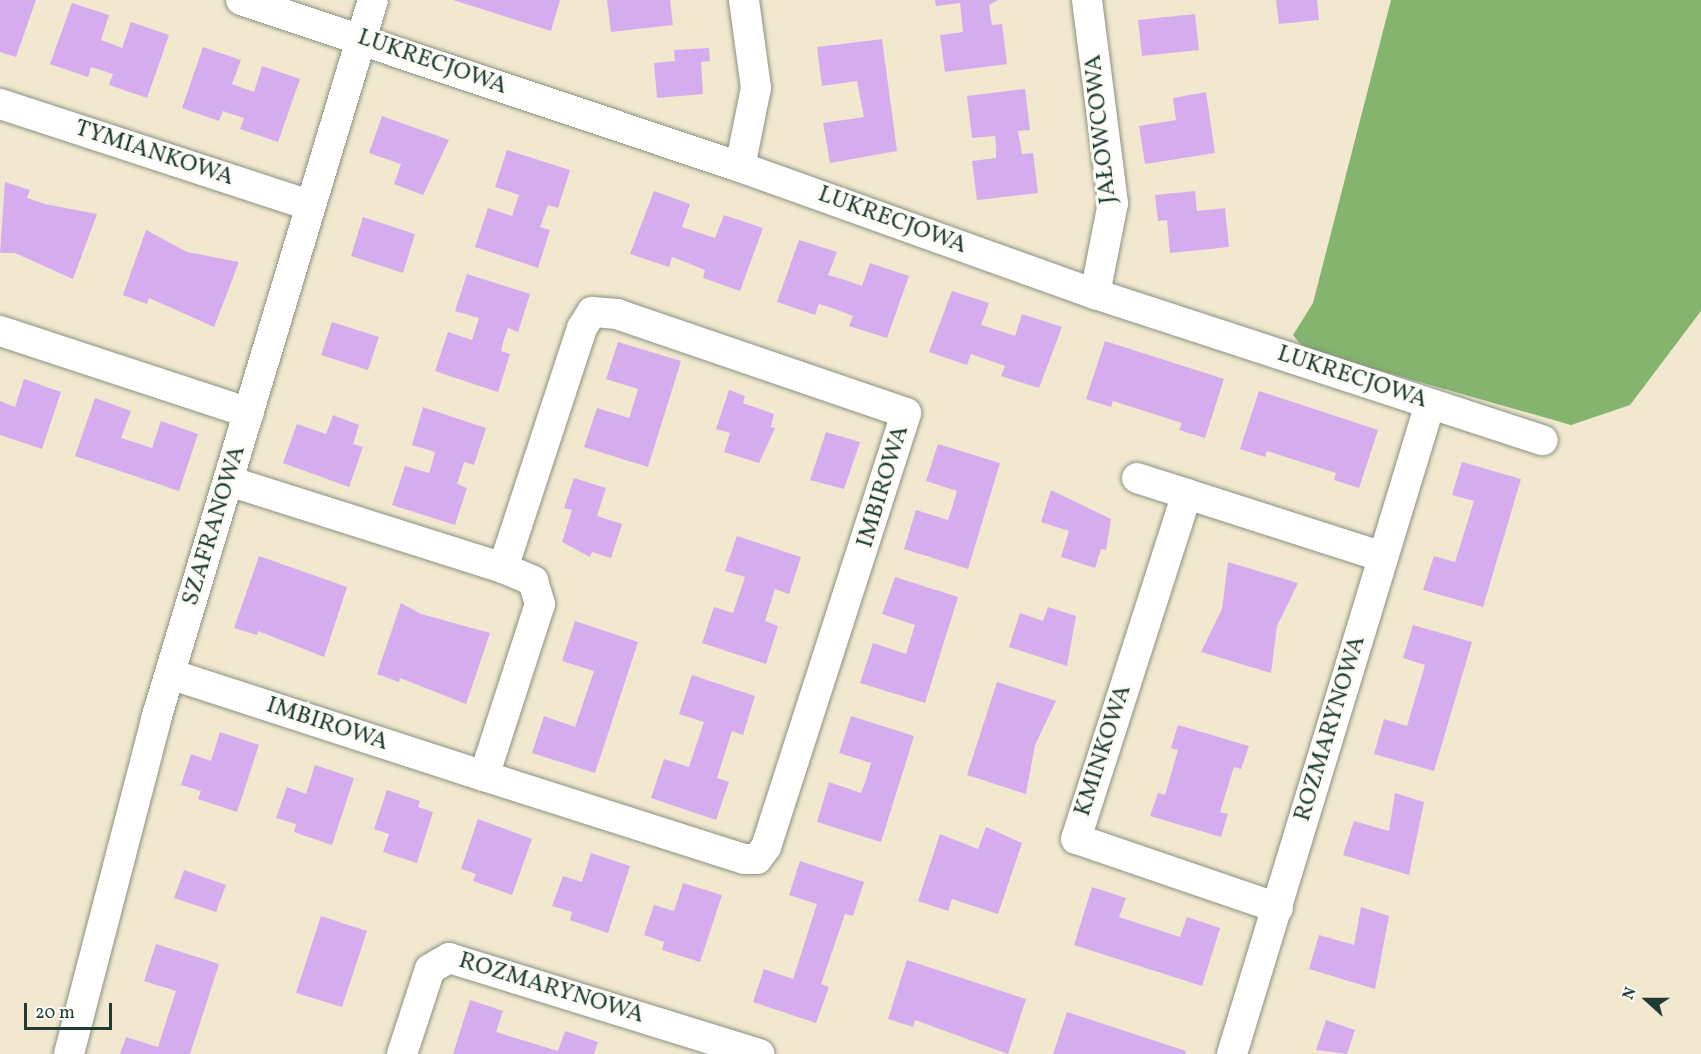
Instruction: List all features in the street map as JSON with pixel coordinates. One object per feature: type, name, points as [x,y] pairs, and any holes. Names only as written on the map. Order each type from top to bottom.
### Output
[{"type":"street","name":"LUKRECJOWA","points":[[241,0],[740,167],[1095,294],[1543,440]]},
{"type":"street","name":"SZAFRANOWA","points":[[69,1054],[170,674],[231,482],[309,205],[358,38],[372,0]]},
{"type":"street","points":[[740,167],[756,88],[744,0]]},
{"type":"street","name":"JAŁOWCOWA","points":[[1088,0],[1113,203],[1095,294]]},
{"type":"street","name":"TYMIANKOWA","points":[[0,104],[309,205]]},
{"type":"street","name":"IMBIROWA","points":[[170,674],[484,776],[757,859],[766,847],[906,414],[617,314],[592,312],[582,328],[503,568]]},
{"type":"street","points":[[0,331],[249,413]]},
{"type":"street","name":"ROZMARYNOWA","points":[[1232,1054],[1430,404]]},
{"type":"street","points":[[1137,478],[1383,556]]},
{"type":"street","points":[[231,482],[503,568],[533,581],[540,604],[484,776]]},
{"type":"street","name":"KMINKOWA","points":[[1187,494],[1076,839],[1278,908]]},
{"type":"street","name":"ROZMARYNOWA","points":[[402,1054],[430,969],[449,958],[760,1054]]},
{"type":"green space","points":[[1391,0],[1701,0],[1701,311],[1630,405],[1571,425],[1304,349],[1293,335],[1313,303]]},
{"type":"building","points":[[0,0],[36,0],[16,57],[0,52]]},
{"type":"building","points":[[453,0],[560,0],[551,31]]},
{"type":"building","points":[[607,0],[670,0],[673,25],[611,32]]},
{"type":"building","points":[[935,0],[998,0],[989,5],[990,13],[992,25],[1002,24],[1007,64],[945,72],[940,35],[963,32],[960,3],[936,6]]},
{"type":"building","points":[[1276,0],[1317,0],[1319,20],[1279,24]]},
{"type":"building","points":[[72,3],[109,15],[101,40],[122,48],[131,22],[169,35],[147,98],[109,85],[113,74],[91,67],[88,77],[50,64]]},
{"type":"building","points":[[1195,14],[1199,50],[1142,56],[1138,20]]},
{"type":"building","points":[[882,39],[897,151],[830,163],[823,123],[864,117],[857,81],[822,86],[817,47]]},
{"type":"building","points":[[203,47],[241,60],[232,84],[254,92],[262,66],[300,79],[278,142],[240,129],[244,118],[223,111],[219,121],[182,108]]},
{"type":"building","points":[[709,48],[710,61],[701,62],[703,94],[657,98],[654,63],[675,61],[674,50]]},
{"type":"building","points":[[1025,89],[1030,130],[1018,131],[1022,154],[1033,153],[1038,193],[977,200],[972,161],[996,158],[996,146],[995,136],[972,138],[967,96]]},
{"type":"building","points":[[1206,92],[1215,153],[1145,164],[1139,126],[1176,120],[1173,98]]},
{"type":"building","points":[[382,116],[449,140],[423,195],[394,184],[401,164],[369,153]]},
{"type":"building","points":[[507,150],[570,170],[558,208],[548,205],[540,227],[550,230],[538,268],[475,247],[488,208],[512,216],[519,195],[495,187]]},
{"type":"building","points":[[5,182],[30,190],[27,198],[45,204],[97,214],[73,279],[15,253],[0,253]]},
{"type":"building","points":[[654,191],[690,204],[682,227],[715,238],[724,215],[763,228],[740,291],[703,278],[705,270],[672,257],[669,267],[630,254]]},
{"type":"building","points":[[1195,191],[1197,211],[1225,208],[1229,247],[1170,253],[1167,220],[1158,221],[1155,195]]},
{"type":"building","points":[[363,217],[415,234],[403,273],[351,256]]},
{"type":"building","points":[[146,230],[187,252],[239,262],[214,327],[149,298],[147,304],[123,295]]},
{"type":"building","points":[[799,240],[837,252],[828,275],[862,286],[870,263],[909,276],[887,338],[849,326],[853,316],[835,309],[819,304],[815,315],[777,302]]},
{"type":"building","points":[[467,274],[530,294],[518,332],[508,328],[504,339],[501,351],[510,354],[498,392],[435,371],[448,332],[472,340],[479,318],[455,311]]},
{"type":"building","points":[[952,291],[989,303],[981,325],[1015,336],[1022,314],[1062,327],[1039,388],[1001,376],[1005,366],[971,354],[967,365],[929,352]]},
{"type":"building","points":[[332,322],[379,337],[368,370],[321,355]]},
{"type":"building","points":[[1105,341],[1224,379],[1205,438],[1179,430],[1182,423],[1113,401],[1111,407],[1086,399]]},
{"type":"building","points":[[618,342],[681,361],[648,467],[584,447],[597,408],[629,418],[633,406],[638,389],[606,379]]},
{"type":"building","points":[[24,379],[61,392],[42,449],[0,435],[0,401],[15,407]]},
{"type":"building","points":[[729,390],[745,396],[743,403],[774,414],[771,427],[775,428],[759,463],[724,452],[730,433],[716,429]]},
{"type":"building","points":[[1259,391],[1378,430],[1359,488],[1334,480],[1336,473],[1267,451],[1265,457],[1240,449]]},
{"type":"building","points":[[95,398],[131,411],[121,438],[152,448],[161,421],[198,434],[179,491],[75,456]]},
{"type":"building","points":[[423,407],[486,428],[474,465],[464,462],[457,484],[467,488],[455,525],[392,505],[405,466],[429,473],[432,464],[435,452],[412,445]]},
{"type":"building","points":[[333,415],[359,425],[353,444],[363,447],[349,487],[283,463],[297,424],[326,434]]},
{"type":"building","points":[[826,432],[860,442],[844,489],[810,480]]},
{"type":"building","points":[[938,444],[1000,463],[968,569],[904,549],[916,510],[948,520],[952,508],[957,491],[926,481]]},
{"type":"building","points":[[1462,462],[1521,479],[1483,607],[1423,590],[1434,556],[1455,562],[1474,501],[1452,495]]},
{"type":"building","points":[[574,478],[606,488],[597,516],[622,524],[611,558],[592,552],[590,557],[562,542],[572,510],[564,508]]},
{"type":"building","points":[[1051,490],[1111,519],[1106,550],[1101,549],[1095,568],[1061,557],[1069,531],[1041,522]]},
{"type":"building","points":[[737,536],[801,557],[789,594],[775,589],[765,621],[778,626],[766,664],[702,643],[714,607],[733,613],[745,577],[725,571]]},
{"type":"building","points":[[259,556],[347,587],[324,657],[258,631],[257,635],[234,628]]},
{"type":"building","points":[[1228,562],[1298,583],[1277,626],[1271,673],[1201,652],[1222,609]]},
{"type":"building","points":[[895,577],[958,597],[925,703],[860,683],[873,643],[906,654],[915,625],[882,614]]},
{"type":"building","points":[[401,603],[421,614],[490,633],[466,704],[400,678],[399,682],[377,674]]},
{"type":"building","points":[[1048,607],[1076,616],[1067,666],[1009,647],[1020,613],[1043,621]]},
{"type":"building","points":[[575,621],[638,642],[595,773],[532,753],[544,716],[575,727],[594,671],[562,661]]},
{"type":"building","points":[[1413,625],[1472,642],[1434,771],[1374,754],[1384,719],[1407,726],[1425,665],[1403,658]]},
{"type":"building","points":[[692,675],[755,696],[743,735],[732,731],[717,778],[729,782],[716,820],[651,798],[664,759],[689,767],[704,722],[679,714]]},
{"type":"building","points":[[997,682],[1056,701],[1035,745],[1026,794],[967,775]]},
{"type":"building","points":[[851,716],[914,736],[881,842],[817,822],[829,782],[861,793],[866,780],[871,763],[839,753]]},
{"type":"building","points":[[1178,725],[1249,746],[1241,769],[1234,767],[1220,812],[1228,814],[1221,837],[1150,816],[1158,793],[1165,795],[1178,750],[1171,748]]},
{"type":"building","points":[[220,732],[259,745],[237,812],[198,799],[201,791],[181,785],[191,754],[211,761]]},
{"type":"building","points":[[315,765],[354,778],[332,845],[294,832],[296,824],[276,818],[287,787],[306,794]]},
{"type":"building","points":[[387,790],[420,801],[418,807],[433,812],[417,863],[383,852],[389,834],[374,829]]},
{"type":"building","points":[[1395,793],[1424,802],[1409,875],[1343,855],[1354,821],[1389,831]]},
{"type":"building","points":[[478,819],[532,839],[512,895],[473,881],[476,874],[461,869]]},
{"type":"building","points":[[986,827],[1022,843],[998,914],[952,899],[948,911],[918,901],[940,834],[978,849]]},
{"type":"building","points":[[591,853],[630,866],[608,933],[570,920],[572,912],[552,906],[563,876],[582,882]]},
{"type":"building","points":[[800,861],[864,882],[853,916],[845,914],[821,984],[829,987],[816,1023],[753,1002],[764,969],[793,979],[817,904],[789,895]]},
{"type":"building","points":[[184,870],[226,885],[216,912],[174,898]]},
{"type":"building","points":[[683,883],[722,895],[700,962],[662,950],[664,942],[644,935],[654,905],[674,911]]},
{"type":"building","points":[[1092,887],[1126,898],[1119,917],[1180,937],[1187,917],[1220,928],[1202,986],[1074,945]]},
{"type":"building","points":[[1361,907],[1389,916],[1375,989],[1309,969],[1319,935],[1354,945]]},
{"type":"building","points":[[321,916],[367,931],[342,1007],[296,993]]},
{"type":"building","points":[[156,944],[219,964],[190,1054],[120,1054],[126,1037],[158,1047],[176,991],[144,981]]},
{"type":"building","points":[[907,960],[1026,999],[1008,1054],[915,1020],[913,1027],[888,1019]]},
{"type":"building","points":[[470,1000],[503,1011],[496,1032],[558,1051],[565,1031],[598,1042],[594,1054],[453,1054]]},
{"type":"building","points":[[1067,1012],[1186,1051],[1185,1054],[1053,1054]]},
{"type":"building","points":[[1326,1020],[1355,1030],[1347,1054],[1316,1050]]}]
